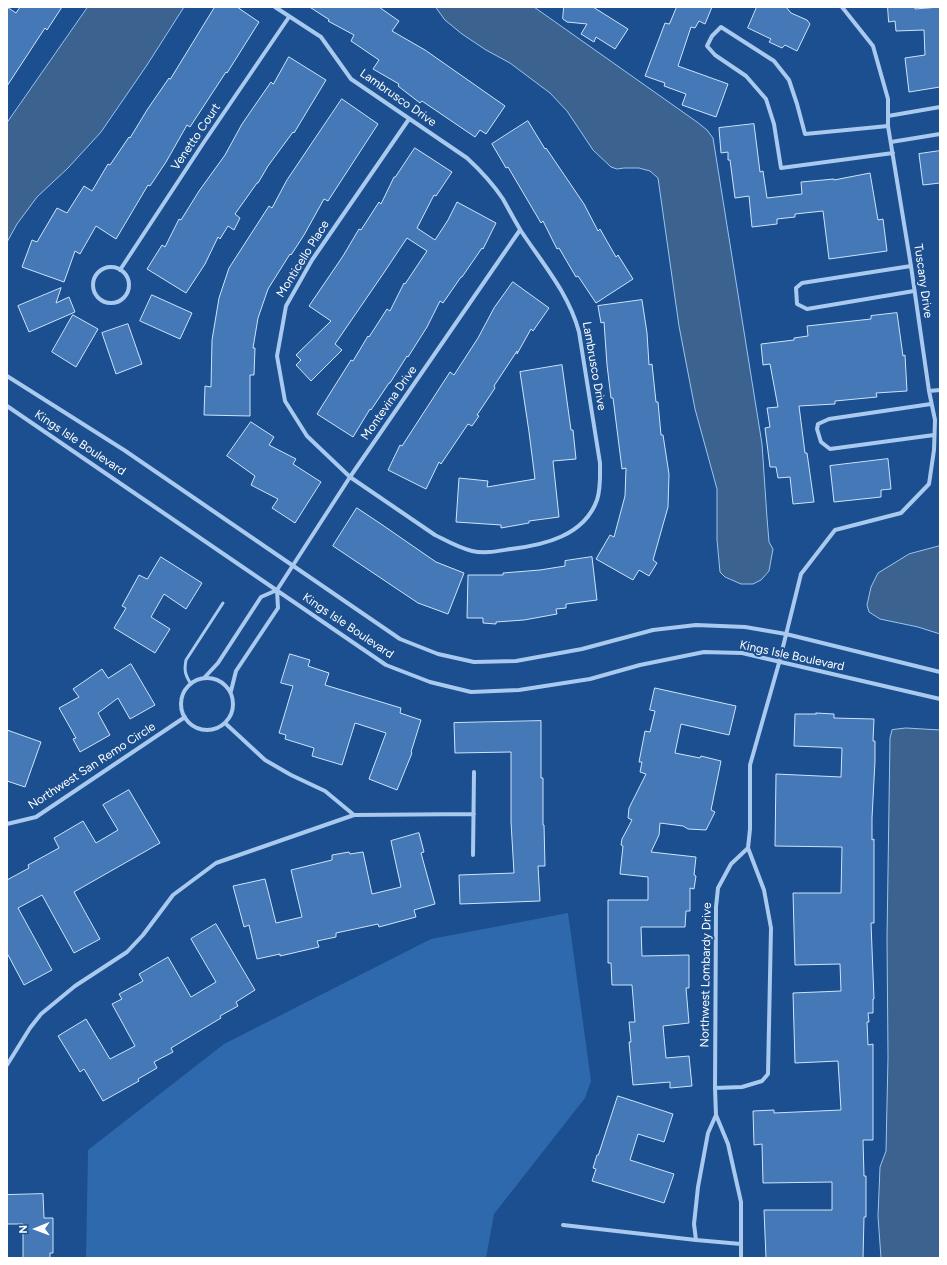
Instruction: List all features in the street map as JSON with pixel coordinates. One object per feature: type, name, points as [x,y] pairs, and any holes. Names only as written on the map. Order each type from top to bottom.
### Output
[{"type":"street","name":"Lambrusco Drive","points":[[274,7],[321,38],[351,79],[467,158],[478,168],[502,198],[520,230],[556,280],[569,302],[576,319],[580,332],[600,463],[599,491],[597,500],[582,522],[572,530],[548,543],[496,552],[473,551],[462,548],[435,535],[350,476]]},
{"type":"street","name":"Tuscany Drive","points":[[780,662],[800,574],[835,530],[901,513],[929,484],[934,450],[935,420],[928,391],[911,266],[888,126],[888,99],[873,46],[842,7]]},
{"type":"street","name":"Venetto Court","points":[[120,270],[204,142],[289,17]]},
{"type":"street","points":[[888,126],[805,134],[789,80],[774,61],[721,27],[712,36],[707,46],[715,55],[746,76],[766,99],[774,124],[780,168],[893,153]]},
{"type":"street","points":[[888,116],[940,107]]},
{"type":"street","name":"Monticello Place","points":[[350,476],[307,436],[285,401],[277,356],[286,306],[312,260],[409,119]]},
{"type":"street","points":[[891,142],[940,134]]},
{"type":"street","name":"Montevina Drive","points":[[277,590],[350,476],[520,230]]},
{"type":"street","points":[[911,266],[802,283],[796,288],[797,304],[807,309],[914,291]]},
{"type":"street","points":[[114,267],[120,270],[126,275],[128,281],[129,288],[126,295],[115,303],[101,301],[96,296],[93,289],[95,276],[100,270],[106,268],[114,267]]},
{"type":"street","name":"Kings Isle Boulevard","points":[[7,376],[124,450],[400,639],[438,654],[474,662],[516,661],[582,649],[654,630],[696,625],[745,627],[786,634],[940,672]]},
{"type":"street","points":[[928,391],[940,390]]},
{"type":"street","points":[[931,404],[830,419],[818,424],[817,429],[821,442],[830,449],[934,435]]},
{"type":"street","name":"Kings Isle Boulevard","points":[[7,406],[386,665],[430,682],[471,692],[518,690],[590,679],[640,664],[704,652],[742,653],[940,699]]},
{"type":"street","points":[[935,420],[940,420]]},
{"type":"street","points":[[204,678],[218,663],[261,597],[277,590],[278,608],[236,671],[230,691]]},
{"type":"street","points":[[715,1088],[742,1087],[762,1081],[768,1074],[771,928],[764,890],[748,848],[750,829],[750,764],[780,662]]},
{"type":"street","points":[[204,678],[215,678],[224,683],[234,700],[233,711],[228,720],[220,727],[211,730],[200,729],[191,724],[185,717],[181,707],[182,696],[187,687],[194,681],[204,678]]},
{"type":"street","name":"Northwest San Remo Circle","points":[[7,824],[36,817],[185,717]]},
{"type":"street","points":[[225,723],[265,760],[291,775],[325,791],[354,815]]},
{"type":"street","points":[[473,855],[474,772]]},
{"type":"street","points":[[7,1065],[30,1028],[41,1014],[75,986],[126,952],[143,935],[173,895],[216,862],[354,815],[474,814]]},
{"type":"street","name":"Northwest Lombardy Drive","points":[[741,1258],[741,1202],[728,1144],[716,1115],[716,907],[718,888],[730,864],[748,848]]},
{"type":"street","name":"Northwest Lombardy Drive","points":[[696,1240],[694,1224],[698,1188],[708,1133],[716,1115]]},
{"type":"street","points":[[563,1225],[741,1244]]},
{"type":"lane","points":[[191,684],[186,676],[184,668],[186,660],[223,603]]},
{"type":"shaded area","points":[[88,7],[184,7],[147,65],[101,132],[68,168],[37,197],[17,224],[7,242],[7,123]]},
{"type":"shaded area","points":[[436,7],[534,7],[697,122],[707,130],[713,138],[762,444],[769,542],[773,549],[769,571],[761,580],[753,584],[741,584],[725,577],[720,572],[717,540],[717,489],[695,409],[679,326],[658,178],[650,171],[639,168],[617,169],[611,167],[593,150],[567,111],[550,93],[510,63],[486,50],[462,34],[445,20]]},
{"type":"shaded area","points":[[940,546],[940,634],[918,627],[880,619],[869,612],[867,605],[871,587],[878,573],[909,554]]},
{"type":"shaded area","points":[[906,728],[940,730],[940,1258],[881,1258],[878,1216],[880,1167],[886,1151],[890,738],[892,730]]},
{"type":"shaded area","points":[[568,913],[591,1081],[585,1098],[494,1214],[486,1258],[86,1258],[88,1150],[224,1044],[431,939]]},
{"type":"building","points":[[7,7],[16,13],[20,7],[62,7],[47,30],[45,28],[7,86]]},
{"type":"building","points":[[215,7],[237,7],[259,22],[227,73],[226,72],[190,127],[187,125],[166,162],[150,186],[148,185],[116,239],[96,226],[80,254],[75,251],[64,282],[22,267],[32,240],[37,242],[57,208],[67,213],[84,186],[92,191],[108,164],[110,165],[129,137],[130,138],[147,110],[169,78],[170,79]]},
{"type":"building","points":[[310,7],[379,7],[399,21],[392,31],[425,50],[505,106],[486,134],[480,130],[475,137],[422,101],[420,103],[398,86],[399,84],[373,69],[379,60],[351,41],[354,35],[328,21],[329,20]]},
{"type":"building","points":[[564,7],[593,7],[628,29],[615,49],[596,37],[594,42],[581,34],[587,24],[567,22],[563,19]]},
{"type":"building","points":[[677,7],[712,7],[705,24],[699,21],[695,28],[691,27],[678,66],[728,84],[716,117],[682,105],[686,94],[664,86],[665,83],[645,76],[665,23],[669,24]]},
{"type":"building","points":[[757,7],[786,7],[791,13],[807,20],[810,24],[797,51],[785,45],[782,48],[769,42],[771,39],[748,28]]},
{"type":"building","points":[[888,7],[915,7],[915,9],[940,7],[940,87],[909,92],[905,58],[925,55],[924,30],[896,31],[895,21],[889,22]]},
{"type":"building","points":[[289,57],[326,80],[294,133],[293,132],[268,166],[258,183],[235,214],[240,218],[234,230],[228,226],[220,239],[218,237],[205,264],[186,293],[147,269],[162,245],[165,247],[179,219],[181,220],[199,191],[225,155],[242,124],[271,82],[273,84]]},
{"type":"building","points":[[342,99],[378,124],[328,201],[324,199],[304,235],[268,289],[258,318],[253,348],[255,348],[254,375],[250,375],[250,416],[204,415],[205,386],[211,387],[212,340],[219,298],[229,268],[269,206],[272,208],[287,180]]},
{"type":"building","points":[[528,121],[545,149],[546,148],[584,204],[598,231],[600,229],[616,257],[618,255],[633,279],[596,303],[578,276],[576,277],[559,248],[557,249],[543,221],[541,223],[508,167],[506,168],[492,144]]},
{"type":"building","points":[[754,124],[760,172],[763,171],[767,198],[802,194],[801,182],[834,180],[870,173],[878,220],[883,219],[887,251],[829,259],[823,211],[795,214],[795,217],[777,219],[777,224],[752,227],[749,196],[735,198],[730,160],[728,160],[728,152],[721,153],[719,128]]},
{"type":"building","points":[[415,148],[452,172],[436,196],[434,195],[417,228],[435,240],[448,220],[457,202],[496,223],[483,249],[482,248],[443,303],[440,301],[427,327],[408,357],[407,356],[371,410],[370,409],[353,437],[317,414],[351,360],[353,361],[387,309],[390,311],[404,283],[405,284],[427,251],[407,238],[335,344],[342,350],[311,381],[296,365],[301,360],[296,355],[331,321],[309,306],[343,256],[359,229],[361,230],[379,202],[381,204],[394,177]]},
{"type":"building","points":[[940,151],[940,183],[923,185],[919,154]]},
{"type":"building","points":[[513,282],[549,308],[533,331],[531,329],[517,354],[517,351],[494,386],[495,388],[477,415],[479,416],[472,426],[468,424],[441,464],[439,462],[426,489],[388,470],[400,445],[402,446],[450,372],[454,375],[478,338],[494,308]]},
{"type":"building","points":[[61,288],[56,303],[69,297],[75,312],[29,332],[18,306]]},
{"type":"building","points":[[152,295],[192,313],[180,339],[140,321]]},
{"type":"building","points":[[642,300],[647,333],[649,365],[652,364],[661,435],[663,435],[669,474],[668,507],[653,560],[657,563],[649,576],[639,570],[633,580],[596,559],[610,535],[614,537],[625,496],[626,468],[622,469],[613,398],[611,398],[604,322],[601,323],[598,306]]},
{"type":"building","points":[[897,313],[903,356],[905,355],[907,391],[876,393],[877,397],[835,401],[835,404],[799,406],[805,453],[807,453],[814,502],[793,504],[790,477],[778,478],[776,467],[770,467],[765,428],[770,427],[767,408],[778,407],[770,364],[763,365],[761,344],[794,340],[794,338],[808,336],[807,326],[871,319],[871,316]]},
{"type":"building","points":[[73,315],[98,329],[76,367],[52,352]]},
{"type":"building","points":[[128,324],[142,364],[116,374],[102,333]]},
{"type":"building","points":[[562,365],[571,430],[573,430],[576,459],[553,461],[559,517],[529,521],[529,523],[501,528],[501,525],[456,522],[459,478],[488,481],[487,487],[535,479],[520,372]]},
{"type":"building","points":[[251,422],[274,437],[269,445],[296,459],[293,464],[321,482],[295,523],[272,508],[278,499],[251,485],[255,476],[227,456]]},
{"type":"building","points":[[888,459],[891,489],[881,490],[881,497],[834,502],[830,466]]},
{"type":"building","points":[[357,508],[436,562],[464,573],[448,614],[418,603],[333,546]]},
{"type":"building","points":[[161,557],[202,583],[186,609],[164,594],[151,617],[170,629],[155,653],[114,628],[126,608],[122,606],[139,575],[147,579]]},
{"type":"building","points":[[592,557],[597,600],[566,604],[566,608],[556,609],[557,614],[524,620],[496,622],[496,624],[483,623],[483,618],[467,618],[468,575],[503,575],[503,573],[540,570],[565,566],[565,561]]},
{"type":"building","points":[[290,654],[310,660],[308,666],[329,673],[325,685],[401,708],[400,713],[421,720],[411,752],[412,753],[397,790],[369,779],[386,733],[355,723],[342,765],[312,756],[314,748],[285,739],[286,735],[279,733],[293,686],[281,683]]},
{"type":"building","points":[[131,664],[155,705],[130,719],[118,698],[98,713],[110,735],[80,752],[73,739],[76,738],[59,708],[79,697],[73,689],[102,669],[108,678]]},
{"type":"building","points":[[655,688],[736,706],[729,735],[681,724],[675,753],[700,758],[701,756],[721,761],[711,810],[715,812],[706,830],[688,829],[683,826],[660,823],[659,835],[651,852],[696,857],[694,889],[690,888],[690,911],[686,911],[685,927],[641,927],[642,956],[689,955],[689,988],[686,988],[689,1023],[663,1026],[666,1058],[689,1056],[692,1086],[670,1088],[670,1082],[633,1085],[629,1042],[631,1042],[629,1022],[635,1022],[632,985],[612,985],[611,963],[608,963],[608,900],[648,900],[648,877],[620,874],[623,846],[621,845],[622,839],[632,820],[628,818],[629,808],[646,774],[640,772],[642,762],[639,762],[645,731],[650,732],[655,711],[650,710]]},
{"type":"building","points":[[795,714],[834,714],[834,718],[874,719],[873,741],[875,741],[875,761],[872,840],[874,839],[874,923],[871,923],[874,999],[873,1013],[868,1013],[869,1022],[867,1022],[868,1045],[873,1044],[873,1140],[863,1140],[864,1176],[866,1176],[866,1217],[864,1217],[863,1258],[766,1258],[764,1210],[832,1210],[832,1182],[763,1183],[762,1144],[754,1145],[753,1111],[774,1110],[774,1113],[841,1110],[838,1061],[795,1063],[793,993],[841,991],[840,964],[795,965],[793,893],[841,893],[842,847],[775,846],[776,774],[841,777],[842,748],[794,746]]},
{"type":"building","points":[[541,721],[541,778],[543,778],[545,866],[538,866],[540,901],[460,904],[459,875],[514,873],[511,822],[511,752],[455,753],[454,723]]},
{"type":"building","points":[[7,730],[41,742],[25,787],[7,781]]},
{"type":"building","points":[[129,790],[160,843],[74,892],[100,939],[74,953],[42,895],[18,908],[52,970],[24,985],[7,953],[7,880],[29,868],[28,865],[59,848],[54,838],[83,821],[96,843],[118,830],[103,805]]},
{"type":"building","points":[[419,833],[424,852],[421,853],[435,904],[414,910],[416,917],[379,927],[378,924],[336,933],[336,937],[317,941],[319,947],[280,956],[280,954],[257,959],[249,925],[244,927],[233,886],[265,879],[276,923],[302,917],[291,870],[332,860],[332,855],[349,852],[350,854],[363,852],[372,894],[401,887],[391,841]]},
{"type":"building","points":[[216,924],[255,990],[236,1002],[238,1006],[220,1016],[221,1018],[171,1048],[173,1052],[154,1062],[157,1068],[138,1079],[139,1081],[103,1101],[84,1069],[80,1072],[58,1036],[86,1019],[110,1059],[135,1046],[112,1004],[122,999],[119,994],[143,981],[139,974],[168,957],[191,997],[216,982],[191,939]]},
{"type":"building","points":[[618,1096],[673,1114],[664,1142],[638,1134],[630,1160],[674,1174],[664,1203],[592,1181],[596,1169],[593,1168]]},
{"type":"building","points":[[43,1194],[44,1218],[53,1218],[53,1253],[50,1253],[50,1258],[23,1258],[23,1224],[7,1224],[7,1195]]}]
